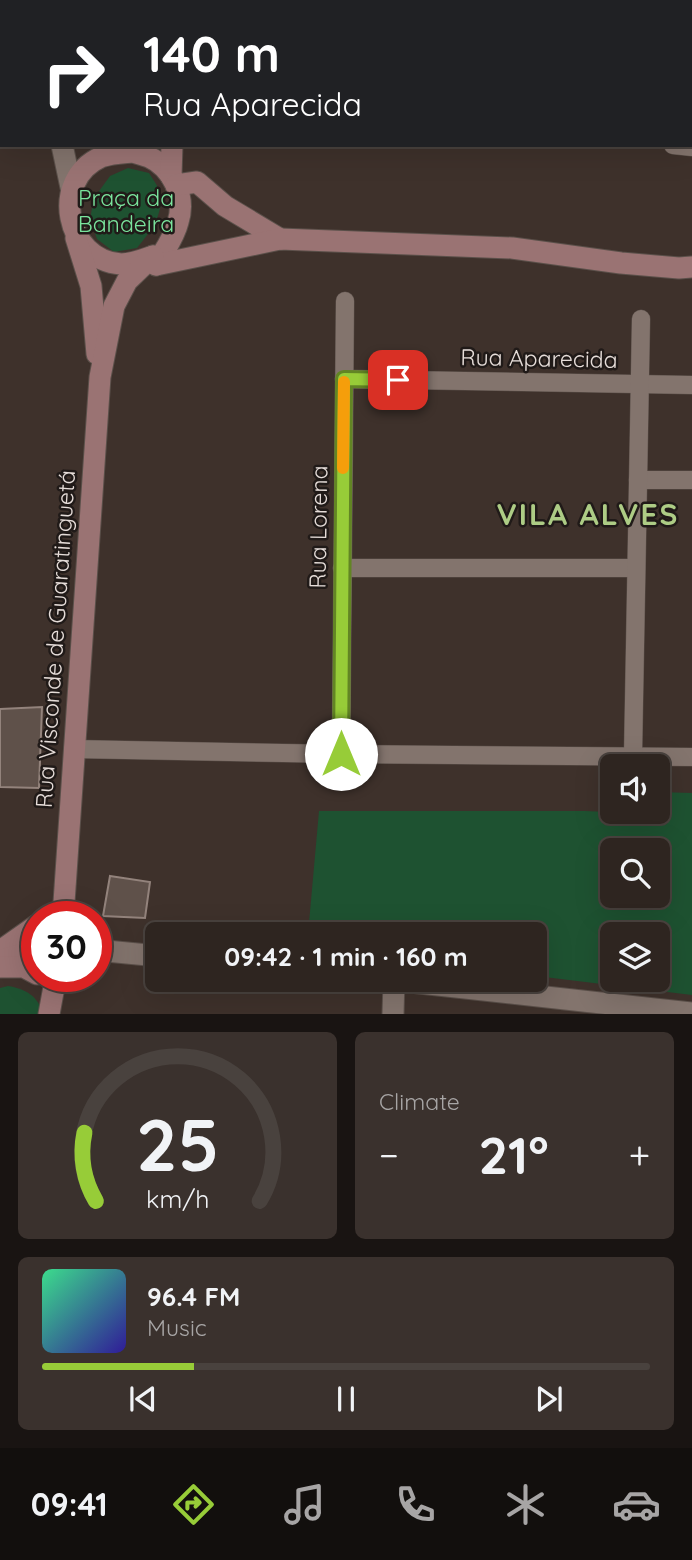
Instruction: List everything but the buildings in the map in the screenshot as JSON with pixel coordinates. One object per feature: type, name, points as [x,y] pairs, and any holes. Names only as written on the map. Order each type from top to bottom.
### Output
[{"type":"main road","points":[[154,261],[174,235],[180,219],[180,201],[173,180],[172,147]]},
{"type":"main road","points":[[280,239],[225,206],[197,182],[173,180],[145,151],[103,152],[78,178],[69,208],[72,224],[84,246],[104,260],[121,264],[154,261],[280,239],[512,248],[621,263],[685,267]]},
{"type":"main road","name":"Rua Visconde de Guaratinguetá","points":[[72,224],[91,286],[100,377]]},
{"type":"main road","name":"Rua Visconde de Guaratinguetá","points":[[59,901],[100,377],[114,306],[127,281],[154,261]]},
{"type":"main road","points":[[0,951],[21,936]]},
{"type":"main road","points":[[0,961],[21,955]]},
{"type":"main road","points":[[0,967],[21,968]]},
{"type":"main road","points":[[49,992],[50,1011]]},
{"type":"main road","points":[[50,1011],[54,992]]},
{"type":"street","points":[[62,147],[72,192]]},
{"type":"street","name":"Rua Lorena","points":[[341,754],[345,301]]},
{"type":"street","points":[[633,754],[641,319]]},
{"type":"street","name":"Rua Aparecida","points":[[344,379],[692,385]]},
{"type":"street","points":[[638,480],[692,480]]},
{"type":"street","points":[[342,568],[636,568]]},
{"type":"street","points":[[73,749],[600,756]]},
{"type":"street","points":[[670,757],[692,757]]},
{"type":"street","points":[[112,952],[145,955]]},
{"type":"street","points":[[393,992],[393,1014]]},
{"type":"street","points":[[497,992],[678,1013]]},
{"type":"green space","name":"Praça da Bandeira","points":[[128,168],[149,173],[160,196],[159,213],[137,248],[114,252],[97,239],[90,219],[94,198],[110,176]]},
{"type":"green space","points":[[670,792],[692,793],[692,995],[667,992],[670,992],[670,922],[600,922],[600,984],[547,977],[547,922],[309,922],[319,811],[600,812],[600,824],[670,824]]},
{"type":"green space","points":[[8,986],[30,994],[38,1002],[43,1014],[0,1014],[0,988]]},
{"type":"slow traffic","points":[[343,468],[344,382]]},
{"type":"district","name":"VILA ALVES","points":[[588,514]]},
{"type":"route","points":[[341,754],[344,379],[398,380]]}]
